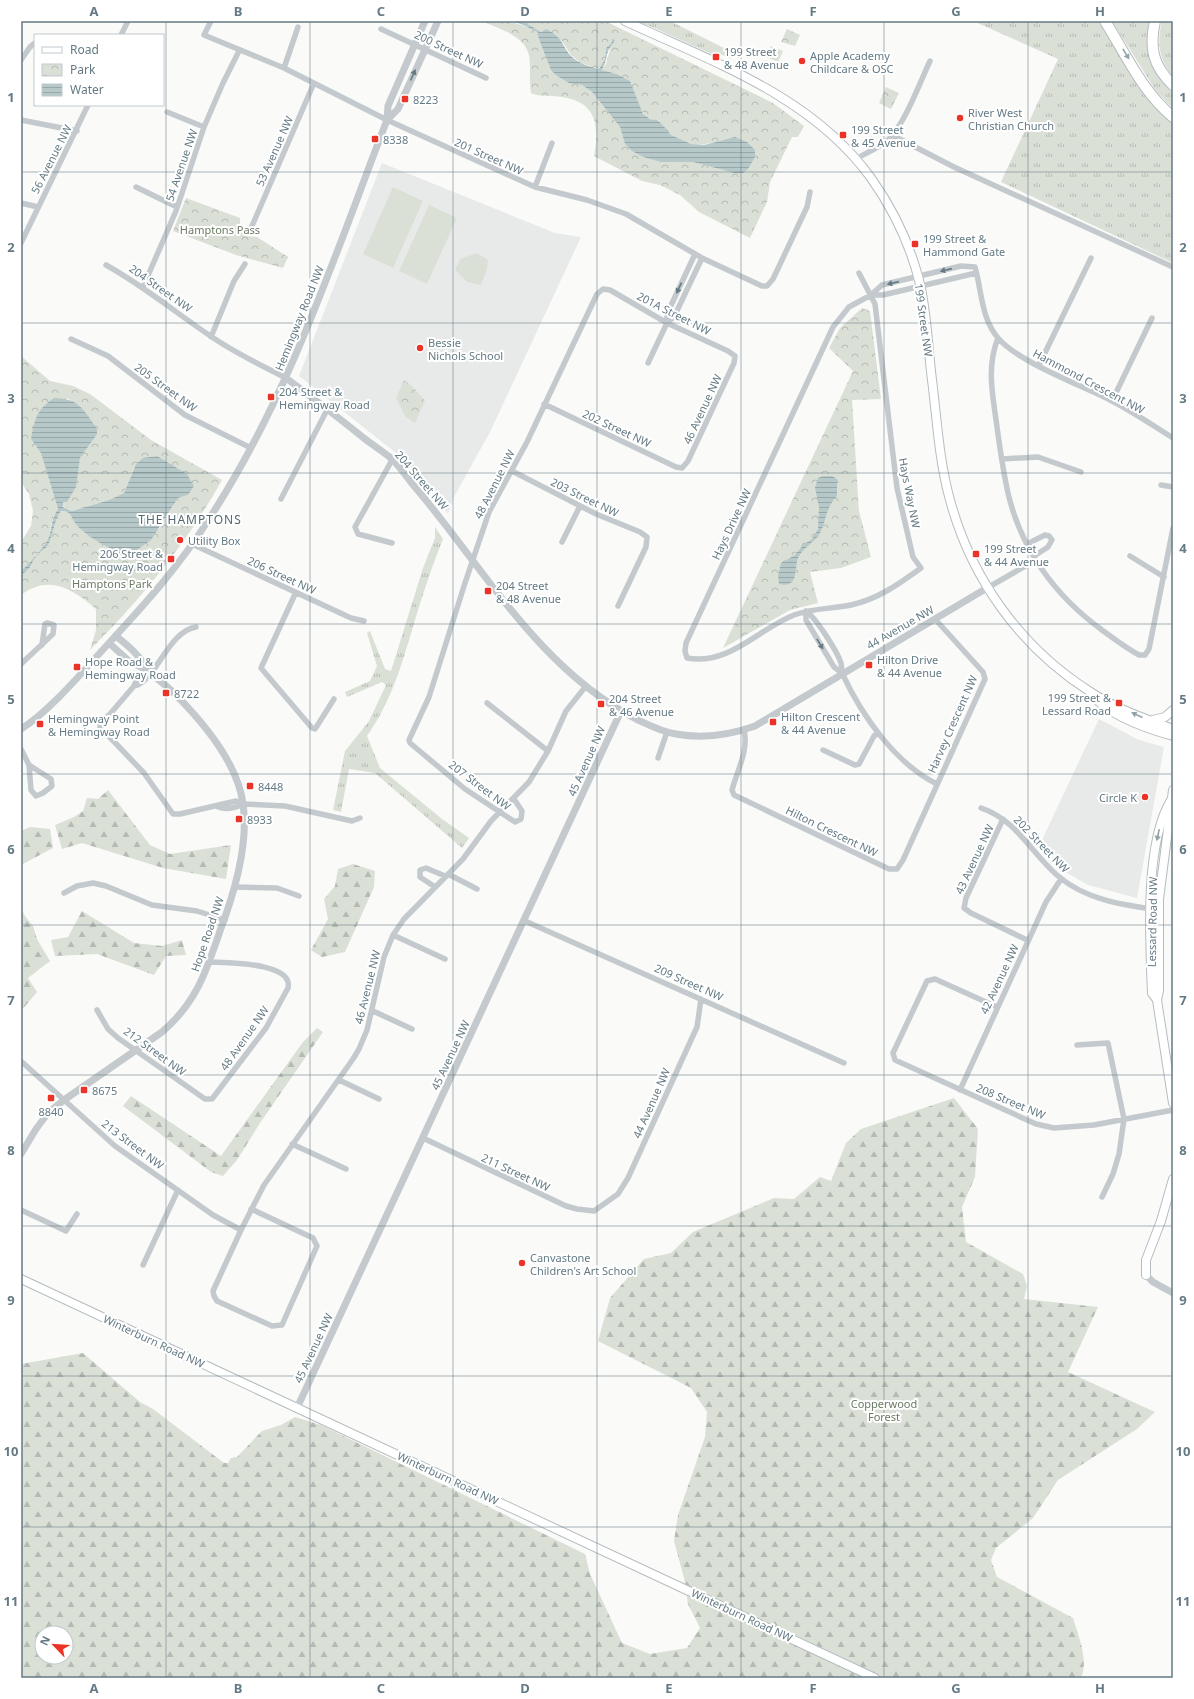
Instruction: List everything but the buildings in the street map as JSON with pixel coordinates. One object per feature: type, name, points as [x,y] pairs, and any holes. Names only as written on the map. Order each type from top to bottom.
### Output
[{"type":"highway","points":[[1105,21],[1143,82],[1165,110],[1173,117]]},
{"type":"highway","points":[[1155,21],[1151,48],[1161,72],[1173,85]]},
{"type":"main road","name":"199 Street NW","points":[[625,21],[751,79],[785,99],[822,125],[856,159],[872,179],[895,219],[918,276],[940,450],[949,498],[957,524],[987,588],[1009,619],[1035,648],[1089,691],[1107,708],[1145,726],[1173,736]]},
{"type":"main road","name":"199 Street NW","points":[[1089,691],[1151,721],[1173,728]]},
{"type":"main road","points":[[1151,721],[1162,719],[1173,710]]},
{"type":"main road","name":"Lessard Road NW","points":[[1172,794],[1171,813],[1154,909],[1159,991],[1157,1000],[1173,1103]]},
{"type":"main road","points":[[1146,1274],[1146,1260],[1161,1221],[1173,1178]]},
{"type":"main road","name":"Winterburn Road NW","points":[[21,1279],[875,1678]]},
{"type":"street","points":[[122,34],[128,21]]},
{"type":"street","name":"201 Street NW","points":[[211,21],[204,35],[239,51],[284,68],[387,120],[535,187],[578,197],[612,208],[650,226],[702,258],[762,286],[767,286],[773,279],[807,207],[810,192]]},
{"type":"street","name":"Hemingway Road NW","points":[[21,729],[53,702],[116,636],[192,544],[225,495],[251,448],[286,378],[322,293],[351,211],[387,120],[388,106],[425,21]]},
{"type":"street","name":"Hemingway Road NW","points":[[387,120],[398,109],[438,21]]},
{"type":"street","points":[[284,68],[298,27]]},
{"type":"street","name":"200 Street NW","points":[[381,29],[486,78]]},
{"type":"street","points":[[21,60],[30,47],[34,45]]},
{"type":"street","name":"54 Avenue NW","points":[[143,287],[177,207],[204,127],[239,51]]},
{"type":"street","points":[[856,159],[884,143],[892,135],[911,102],[930,61]]},
{"type":"street","name":"53 Avenue NW","points":[[252,226],[314,83]]},
{"type":"street","name":"56 Avenue NW","points":[[21,243],[77,131],[88,106]]},
{"type":"street","points":[[167,112],[204,127]]},
{"type":"street","points":[[21,120],[77,131]]},
{"type":"street","points":[[892,135],[954,167],[1173,267]]},
{"type":"street","points":[[535,187],[552,143]]},
{"type":"street","points":[[136,187],[177,207]]},
{"type":"street","points":[[21,202],[38,207]]},
{"type":"street","points":[[667,323],[667,314],[695,254]]},
{"type":"street","points":[[648,364],[667,323],[674,317],[702,258]]},
{"type":"street","points":[[1039,365],[1091,258]]},
{"type":"street","points":[[211,337],[234,281],[245,264]]},
{"type":"street","name":"204 Street NW","points":[[106,265],[143,287],[211,337],[237,354],[286,378],[328,408],[392,460],[441,519],[521,622],[557,660],[586,686],[621,711],[658,730],[693,737],[711,736],[744,730],[776,714]]},
{"type":"street","name":"Hays Drive NW","points":[[806,611],[789,617],[724,656],[709,660],[687,658],[685,651],[686,643],[833,327],[849,306],[871,295],[882,285],[961,266],[976,270]]},
{"type":"street","name":"Hays Drive NW","points":[[871,295],[883,295],[976,270]]},
{"type":"street","name":"Hammond Crescent NW","points":[[976,270],[982,306],[987,320],[998,338],[1020,356],[1112,401],[1173,438]]},
{"type":"street","points":[[859,273],[871,295]]},
{"type":"street","name":"201A Street NW","points":[[603,288],[615,293],[667,323],[728,351],[735,356]]},
{"type":"street","name":"48 Avenue NW","points":[[410,743],[409,740],[429,698],[489,512],[512,472],[597,294],[603,288]]},
{"type":"street","name":"Hays Way NW","points":[[806,611],[863,602],[891,589],[920,568],[913,558],[897,488],[876,312],[871,295]]},
{"type":"street","points":[[1112,401],[1152,318]]},
{"type":"street","points":[[998,338],[992,358],[990,377],[1002,459],[1011,504],[1027,544],[1048,578],[1072,606],[1104,631],[1142,656],[1149,649],[1173,528]]},
{"type":"street","name":"205 Street NW","points":[[71,339],[108,356],[185,415],[251,448]]},
{"type":"street","name":"46 Avenue NW","points":[[682,468],[688,461],[734,363],[735,356]]},
{"type":"street","name":"202 Street NW","points":[[544,404],[676,467],[682,468]]},
{"type":"street","points":[[281,499],[328,408]]},
{"type":"street","points":[[1002,459],[1038,457],[1081,472]]},
{"type":"street","points":[[392,460],[355,527],[358,534],[392,543]]},
{"type":"street","name":"203 Street NW","points":[[512,472],[580,506],[644,534],[648,540],[618,606]]},
{"type":"street","points":[[1161,485],[1173,487]]},
{"type":"street","points":[[562,542],[580,506]]},
{"type":"street","points":[[1027,544],[1045,535],[1049,536],[1052,540],[1048,547],[1035,558]]},
{"type":"street","name":"206 Street NW","points":[[192,544],[351,618],[364,621]]},
{"type":"street","points":[[1130,556],[1164,577]]},
{"type":"street","name":"44 Avenue NW","points":[[776,714],[1035,558]]},
{"type":"street","points":[[296,592],[261,668],[312,728],[315,729],[334,699]]},
{"type":"street","points":[[806,611],[806,620],[834,667],[842,673],[878,732],[910,767],[917,773],[937,784]]},
{"type":"street","name":"Harvey Crescent NW","points":[[935,619],[985,675],[984,682],[937,784]]},
{"type":"street","points":[[196,627],[190,628],[175,640],[143,682],[134,686],[110,714],[101,722],[100,728],[144,773],[173,814],[218,807],[225,803],[236,801],[243,804],[285,806],[352,821],[360,818]]},
{"type":"street","name":"Hope Road NW","points":[[21,1154],[36,1129],[48,1113],[64,1100],[162,1032],[181,1014],[198,990],[210,962],[225,920],[242,849],[243,804],[228,760],[215,741],[188,708],[151,672],[136,653],[116,636]]},
{"type":"street","name":"Hope Road NW","points":[[109,643],[129,661],[151,672]]},
{"type":"street","points":[[21,664],[42,645]]},
{"type":"street","name":"46 Avenue NW","points":[[251,1209],[314,1238],[316,1242],[317,1246],[282,1325],[272,1326],[217,1301],[214,1296],[213,1291],[241,1230],[251,1209],[264,1186],[292,1144],[339,1080],[359,1049],[372,1011],[384,957],[393,935],[404,919],[463,858],[491,821],[514,799],[533,776],[548,751],[566,711],[586,686]]},
{"type":"street","points":[[487,703],[548,751]]},
{"type":"street","name":"45 Avenue NW","points":[[297,1408],[525,921],[621,711]]},
{"type":"street","name":"Hilton Crescent NW","points":[[744,730],[744,745],[741,762],[732,790],[734,794],[889,869],[900,866],[937,784]]},
{"type":"street","points":[[658,758],[667,732]]},
{"type":"street","points":[[823,750],[855,765],[859,764],[874,736],[878,732]]},
{"type":"street","name":"207 Street NW","points":[[410,743],[465,789],[515,822],[521,819],[521,807],[514,799]]},
{"type":"street","points":[[21,749],[29,765],[31,790],[36,796],[43,794],[52,786],[51,779],[29,765]]},
{"type":"street","name":"202 Street NW","points":[[981,808],[993,812],[1021,833],[1046,864],[1061,879],[1080,891],[1099,899],[1125,906],[1154,909]]},
{"type":"street","name":"43 Avenue NW","points":[[1003,819],[966,898],[964,908],[971,913],[1028,940]]},
{"type":"street","points":[[435,887],[420,877],[420,870],[426,868],[447,875],[477,889]]},
{"type":"street","name":"42 Avenue NW","points":[[960,1090],[1048,897],[1061,879]]},
{"type":"street","points":[[64,893],[77,886],[93,883],[106,886],[152,905],[197,910],[225,920]]},
{"type":"street","points":[[234,887],[277,888],[299,896]]},
{"type":"street","name":"209 Street NW","points":[[525,921],[844,1063]]},
{"type":"street","points":[[393,935],[445,959]]},
{"type":"street","name":"48 Avenue NW","points":[[209,1100],[212,1099],[266,1028],[288,988],[286,977],[256,965],[210,962]]},
{"type":"street","name":"208 Street NW","points":[[997,1007],[935,979],[927,981],[893,1053],[895,1060],[1036,1124],[1054,1128],[1094,1125],[1173,1110]]},
{"type":"street","name":"44 Avenue NW","points":[[603,1206],[618,1194],[651,1130],[697,1027],[701,999]]},
{"type":"street","name":"212 Street NW","points":[[97,1010],[108,1029],[209,1100]]},
{"type":"street","points":[[372,1011],[412,1029]]},
{"type":"street","points":[[1077,1045],[1108,1043],[1124,1119],[1119,1154],[1113,1174],[1102,1197]]},
{"type":"street","name":"213 Street NW","points":[[22,1062],[115,1146],[219,1219],[241,1230]]},
{"type":"street","points":[[339,1080],[379,1099]]},
{"type":"street","name":"211 Street NW","points":[[423,1138],[566,1206],[594,1211],[603,1206]]},
{"type":"street","points":[[292,1144],[346,1169]]},
{"type":"street","points":[[143,1265],[178,1190]]},
{"type":"street","points":[[21,1210],[62,1230],[68,1229],[77,1214]]},
{"type":"street","points":[[1146,1274],[1153,1282],[1173,1293]]},
{"type":"shaded area","name":"Bessie Nichols School","points":[[382,163],[555,233],[581,237],[490,432],[454,497],[448,514],[406,461],[299,376]]},
{"type":"shaded area","points":[[1099,719],[1139,740],[1164,747],[1137,898],[1088,885],[1060,869],[1041,842]]},
{"type":"green space","points":[[482,21],[512,22],[540,33],[537,35],[557,76],[569,82],[582,85],[592,92],[620,127],[625,144],[643,157],[660,162],[693,162],[734,173],[722,140],[709,144],[696,145],[677,139],[669,134],[659,121],[648,118],[645,115],[639,106],[630,81],[617,74],[602,70],[606,64],[612,42],[606,48],[605,59],[600,69],[581,63],[571,55],[562,41],[541,32],[526,23],[517,21],[605,21],[773,103],[804,126],[798,137],[792,137],[770,182],[767,202],[750,238],[699,212],[680,195],[660,185],[642,181],[594,156],[596,131],[595,121],[591,113],[585,106],[577,101],[531,93],[530,60],[526,48],[522,42],[503,30]]},
{"type":"green space","points":[[634,21],[670,21],[726,49],[732,59],[718,53],[716,56],[652,27]]},
{"type":"green space","points":[[973,21],[1098,21],[1148,98],[1173,123],[1173,263],[1001,182],[1058,59]]},
{"type":"green space","points":[[1112,21],[1150,21],[1148,41],[1151,59],[1159,76],[1173,90],[1173,109],[1156,91]]},
{"type":"green space","points":[[1162,21],[1173,21],[1173,76],[1164,63],[1160,50],[1159,43]]},
{"type":"green space","points":[[787,29],[800,35],[795,46],[781,42]]},
{"type":"green space","points":[[771,46],[783,51],[778,62],[766,57]]},
{"type":"green space","points":[[886,87],[899,93],[891,109],[879,103]]},
{"type":"green space","points":[[393,187],[423,201],[393,268],[363,254]]},
{"type":"green space","name":"Hamptons Pass","points":[[186,198],[240,218],[240,227],[247,236],[257,237],[288,257],[283,268],[236,255],[173,231]]},
{"type":"green space","points":[[429,205],[457,218],[427,284],[399,271]]},
{"type":"green space","points":[[477,253],[488,260],[487,270],[481,285],[467,282],[455,270],[460,259]]},
{"type":"green space","points":[[862,308],[870,311],[881,399],[852,400],[859,511],[871,557],[841,568],[810,572],[818,603],[790,610],[723,648],[853,371],[829,348],[840,328]]},
{"type":"green space","name":"Hamptons Park","points":[[21,356],[50,381],[73,386],[90,394],[151,440],[222,480],[194,526],[162,570],[109,631],[90,650],[96,630],[96,609],[69,590],[51,585],[32,589],[21,595],[21,575],[28,570],[38,554],[48,545],[61,511],[69,513],[76,524],[159,529],[178,498],[188,495],[172,466],[156,456],[147,458],[137,464],[124,493],[109,500],[72,511],[62,505],[78,468],[80,458],[86,449],[81,407],[67,398],[31,439],[41,452],[58,509],[53,516],[48,539],[36,556],[21,571],[21,542],[31,526],[33,511],[29,494],[21,482]]},
{"type":"green space","points":[[404,380],[412,386],[425,401],[415,423],[405,416],[396,398]]},
{"type":"green space","points":[[435,527],[443,539],[425,587],[393,688],[381,713],[367,736],[380,768],[442,819],[469,838],[462,848],[375,773],[349,769],[341,812],[333,810],[345,751],[369,721],[386,685],[382,682],[347,697],[345,692],[370,681],[377,666],[367,633],[370,631],[385,669],[391,671],[423,568],[435,538]]},
{"type":"green space","points":[[108,790],[150,845],[170,854],[231,845],[226,879],[163,868],[82,843],[62,849],[55,825],[74,817],[83,811],[87,798],[98,799]]},
{"type":"green space","points":[[30,827],[50,829],[53,848],[21,865],[21,831]]},
{"type":"green space","points":[[353,864],[375,871],[374,887],[345,952],[322,957],[311,950],[328,919],[324,899],[335,886],[338,869]]},
{"type":"green space","points":[[21,908],[33,926],[37,939],[50,961],[28,978],[37,992],[21,1011]]},
{"type":"green space","points":[[82,911],[134,943],[162,946],[182,940],[186,955],[166,956],[154,975],[97,954],[55,956],[51,940],[68,937]]},
{"type":"green space","points":[[317,1028],[323,1032],[260,1123],[237,1160],[223,1176],[211,1172],[123,1106],[131,1096],[221,1156],[303,1042]]},
{"type":"green space","name":"Copperwood Forest","points":[[954,1098],[978,1129],[975,1177],[962,1207],[966,1242],[1023,1274],[1027,1286],[1024,1299],[1098,1307],[1068,1372],[1155,1412],[1137,1429],[1058,1480],[1033,1518],[996,1548],[991,1560],[997,1577],[1073,1618],[1082,1648],[1084,1663],[1081,1678],[21,1678],[21,1364],[83,1353],[140,1402],[153,1409],[224,1463],[228,1463],[231,1458],[237,1457],[262,1431],[281,1425],[295,1417],[321,1425],[585,1554],[590,1574],[622,1643],[650,1654],[687,1648],[700,1628],[688,1604],[684,1578],[674,1541],[678,1515],[705,1437],[707,1412],[691,1388],[598,1341],[610,1298],[644,1259],[671,1253],[693,1232],[774,1198],[794,1199],[820,1177],[831,1181],[846,1143],[861,1129]]},
{"type":"water","points":[[512,21],[526,23],[541,32],[546,29],[552,32],[556,35],[574,59],[599,69],[605,59],[606,48],[612,42],[612,39],[615,40],[608,51],[602,70],[617,74],[630,81],[643,114],[650,119],[657,120],[661,123],[671,135],[691,144],[704,145],[735,137],[747,142],[755,150],[755,157],[748,169],[743,173],[734,173],[693,162],[660,162],[643,157],[632,151],[625,144],[620,127],[592,92],[582,85],[569,83],[557,76],[551,70],[537,34],[539,33]]},
{"type":"water","points":[[54,398],[69,400],[80,406],[97,429],[97,434],[80,458],[76,487],[67,502],[63,502],[63,507],[72,511],[109,500],[124,493],[136,464],[143,458],[157,456],[187,474],[194,486],[188,495],[178,498],[151,540],[128,556],[93,539],[80,529],[71,515],[65,511],[61,511],[48,545],[38,554],[28,570],[21,575],[21,571],[36,556],[48,539],[55,513],[58,509],[41,453],[31,439],[37,416],[43,407]]},
{"type":"water","points":[[823,476],[832,476],[837,479],[837,496],[830,505],[820,533],[799,556],[793,580],[791,583],[786,585],[779,584],[778,575],[781,563],[795,555],[803,545],[812,539],[818,529],[819,507],[815,488],[818,478]]},
{"type":"place","name":"199 Street & 48 Avenue","points":[[716,57]]},
{"type":"place","name":"Apple Academy Childcare & OSC","points":[[802,61]]},
{"type":"place","name":"8223","points":[[405,99]]},
{"type":"place","name":"River West Christian Church","points":[[960,118]]},
{"type":"place","name":"199 Street & 45 Avenue","points":[[843,135]]},
{"type":"place","name":"8338","points":[[375,139]]},
{"type":"place","name":"199 Street & Hammond Gate","points":[[915,244]]},
{"type":"place","name":"Bessie Nichols School","points":[[420,348]]},
{"type":"place","name":"204 Street & Hemingway Road","points":[[271,397]]},
{"type":"place","name":"Utility Box","points":[[180,540]]},
{"type":"place","name":"199 Street & 44 Avenue","points":[[976,554]]},
{"type":"place","name":"206 Street & Hemingway Road","points":[[171,559]]},
{"type":"place","name":"204 Street & 48 Avenue","points":[[488,591]]},
{"type":"place","name":"Hilton Drive & 44 Avenue","points":[[869,665]]},
{"type":"place","name":"Hope Road & Hemingway Road","points":[[77,667]]},
{"type":"place","name":"8722","points":[[166,693]]},
{"type":"place","name":"199 Street & Lessard Road","points":[[1119,703]]},
{"type":"place","name":"204 Street & 46 Avenue","points":[[601,704]]},
{"type":"place","name":"Hilton Crescent & 44 Avenue","points":[[773,722]]},
{"type":"place","name":"Hemingway Point & Hemingway Road","points":[[40,724]]},
{"type":"place","name":"8448","points":[[250,786]]},
{"type":"place","name":"Circle K","points":[[1145,797]]},
{"type":"place","name":"8933","points":[[239,819]]},
{"type":"place","name":"8675","points":[[84,1090]]},
{"type":"place","name":"8840","points":[[51,1098]]},
{"type":"place","name":"Canvastone Children's Art School","points":[[522,1263]]},
{"type":"district","name":"THE HAMPTONS","points":[[190,519]]}]
